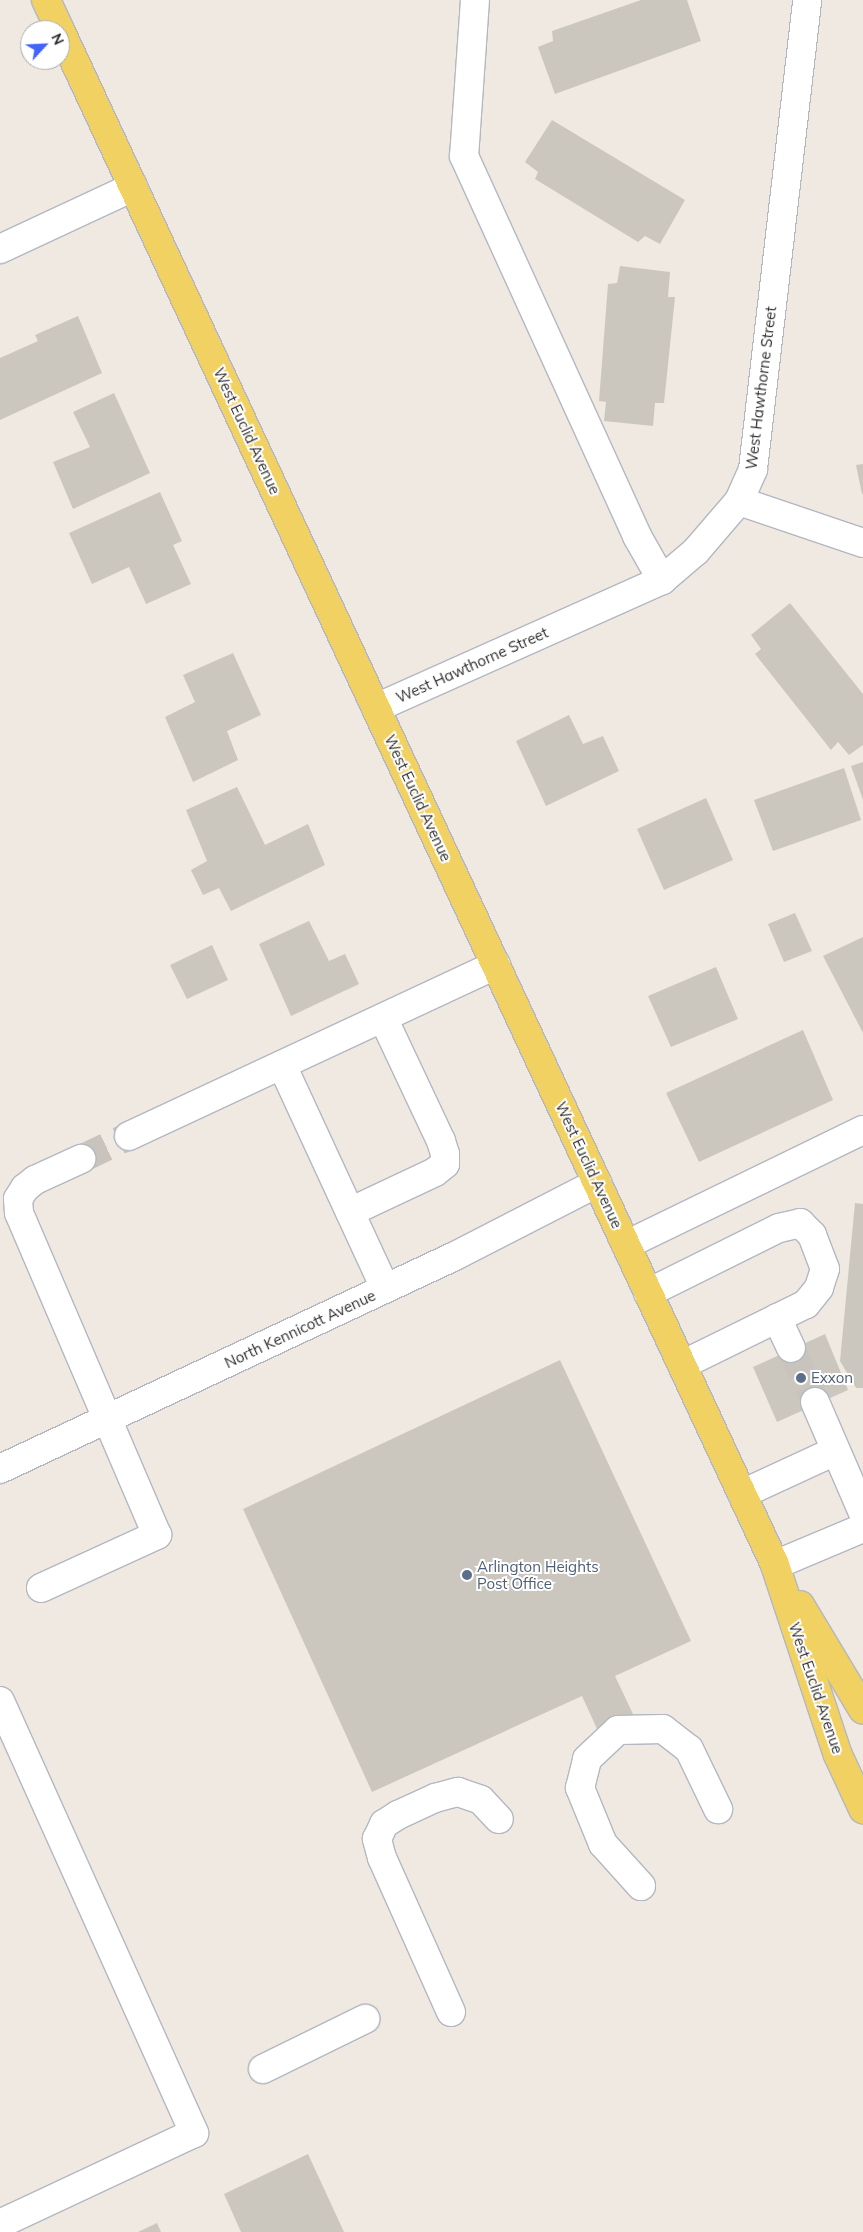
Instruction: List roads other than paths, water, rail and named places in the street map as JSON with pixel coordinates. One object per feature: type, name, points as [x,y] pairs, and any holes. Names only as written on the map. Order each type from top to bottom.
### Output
[{"type":"main road","name":"West Euclid Avenue","points":[[46,0],[55,20]]},
{"type":"main road","name":"West Euclid Avenue","points":[[70,52],[775,1565],[863,1710]]},
{"type":"main road","name":"West Euclid Avenue","points":[[775,1565],[838,1755],[863,1809]]},
{"type":"street","points":[[475,0],[464,156],[637,536],[662,580]]},
{"type":"street","name":"West Hawthorne Street","points":[[376,708],[662,580],[696,551],[739,501],[753,468],[807,0]]},
{"type":"street","points":[[0,249],[133,187]]},
{"type":"street","points":[[739,501],[863,543]]},
{"type":"street","points":[[129,1136],[496,965]]},
{"type":"street","points":[[350,1212],[436,1172],[445,1164],[446,1154],[383,1018]]},
{"type":"street","points":[[282,1065],[385,1288]]},
{"type":"street","points":[[626,1246],[863,1130]]},
{"type":"street","points":[[41,1588],[157,1535],[19,1213],[18,1199],[24,1188],[35,1180],[81,1159]]},
{"type":"street","name":"North Kennicott Avenue","points":[[0,1469],[454,1256],[597,1183]]},
{"type":"street","points":[[648,1293],[778,1228],[800,1223],[812,1235],[824,1269],[819,1288],[806,1304],[682,1365]]},
{"type":"street","points":[[777,1318],[791,1348]]},
{"type":"street","points":[[815,1402],[863,1513]]},
{"type":"street","points":[[742,1494],[835,1451]]},
{"type":"street","points":[[775,1565],[852,1533]]},
{"type":"street","points":[[0,1701],[194,2133],[0,2224]]},
{"type":"street","points":[[641,1886],[604,1844],[600,1836],[580,1788],[587,1759],[618,1730],[664,1729],[689,1749],[718,1809]]},
{"type":"street","points":[[451,2012],[382,1858],[377,1839],[384,1824],[435,1798],[458,1792],[481,1800],[498,1819]]},
{"type":"street","points":[[263,2069],[365,2019]]},
{"type":"tunnel","points":[[81,1159],[129,1136]]},
{"type":"tunnel","points":[[791,1348],[815,1402]]},
{"type":"place","name":"Exxon","points":[[801,1378]]},
{"type":"place","name":"Arlington Heights Post Office","points":[[467,1575]]}]
